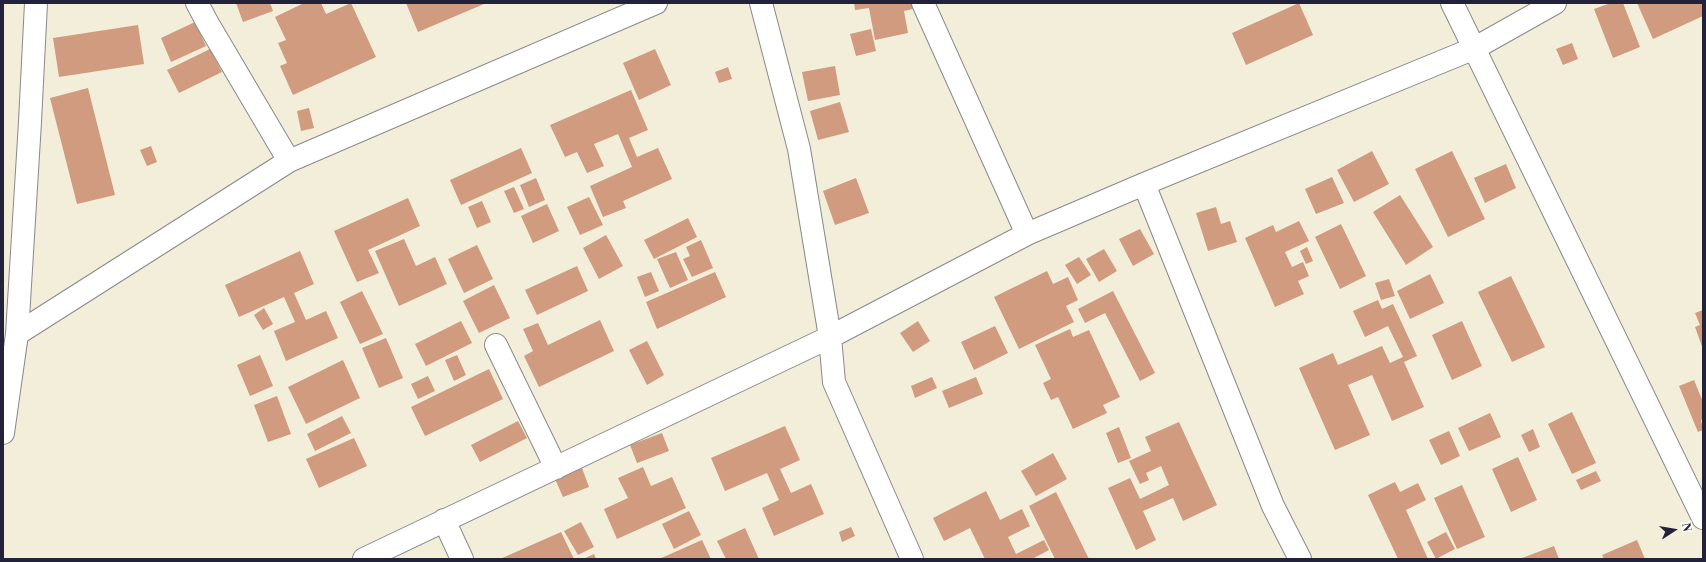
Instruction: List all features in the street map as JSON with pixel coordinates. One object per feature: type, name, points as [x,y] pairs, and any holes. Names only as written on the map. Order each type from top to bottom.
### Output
[{"type":"street","points":[[3,434],[16,334],[12,247],[30,122],[36,3]]},
{"type":"street","points":[[197,3],[289,161]]},
{"type":"street","points":[[16,334],[289,161],[656,3]]},
{"type":"street","points":[[761,3],[799,149],[830,338],[834,382],[912,559]]},
{"type":"street","points":[[923,3],[1027,234]]},
{"type":"street","points":[[1452,3],[1476,48],[1703,518]]},
{"type":"street","points":[[364,559],[830,338],[1027,234],[1144,184],[1476,48],[1555,3]]},
{"type":"street","points":[[1144,184],[1273,506],[1300,559]]},
{"type":"street","points":[[496,345],[556,468]]},
{"type":"street","points":[[444,520],[462,559]]},
{"type":"building","points":[[236,3],[270,3],[273,11],[243,22]]},
{"type":"building","points":[[304,3],[321,3],[326,14],[351,3],[376,57],[293,95],[280,66],[287,63],[278,43],[286,40],[275,17]]},
{"type":"building","points":[[406,3],[483,3],[484,4],[418,32]]},
{"type":"building","points":[[854,3],[916,3],[917,8],[904,11],[908,33],[875,40],[869,8],[855,10]]},
{"type":"building","points":[[1299,3],[1313,35],[1246,65],[1232,33]]},
{"type":"building","points":[[1611,3],[1623,3],[1640,47],[1613,58],[1594,9]]},
{"type":"building","points":[[1637,3],[1703,3],[1703,16],[1653,39]]},
{"type":"building","points":[[195,22],[206,46],[171,62],[161,38]]},
{"type":"building","points":[[138,25],[144,64],[59,77],[53,38]]},
{"type":"building","points":[[871,29],[876,51],[856,56],[850,34]]},
{"type":"building","points":[[1572,43],[1578,59],[1563,65],[1556,49]]},
{"type":"building","points":[[210,49],[222,72],[179,93],[167,70]]},
{"type":"building","points":[[655,49],[671,85],[639,100],[623,63]]},
{"type":"building","points":[[835,66],[840,95],[808,101],[802,72]]},
{"type":"building","points":[[728,67],[732,79],[719,83],[715,72]]},
{"type":"building","points":[[88,88],[115,195],[77,204],[50,98]]},
{"type":"building","points":[[631,90],[648,130],[629,138],[637,157],[658,148],[672,179],[623,201],[626,208],[603,217],[590,186],[632,167],[618,134],[594,144],[604,166],[587,173],[577,152],[565,157],[550,125]]},
{"type":"building","points":[[840,102],[849,132],[818,140],[810,111]]},
{"type":"building","points":[[309,108],[314,128],[301,131],[297,111]]},
{"type":"building","points":[[151,146],[157,162],[147,166],[140,150]]},
{"type":"building","points":[[521,148],[532,173],[461,205],[450,180]]},
{"type":"building","points":[[1372,151],[1389,184],[1354,202],[1337,170]]},
{"type":"building","points":[[1452,151],[1485,219],[1448,237],[1415,169]]},
{"type":"building","points":[[1506,164],[1516,188],[1485,203],[1474,178]]},
{"type":"building","points":[[1332,177],[1344,203],[1316,214],[1305,189]]},
{"type":"building","points":[[536,178],[545,200],[529,207],[520,185]]},
{"type":"building","points":[[856,178],[869,213],[835,225],[823,191]]},
{"type":"building","points":[[514,187],[524,209],[514,213],[504,191]]},
{"type":"building","points":[[1400,195],[1433,247],[1406,265],[1373,212]]},
{"type":"building","points":[[589,197],[603,225],[580,235],[567,207]]},
{"type":"building","points":[[408,198],[420,226],[368,250],[379,273],[357,282],[334,231]]},
{"type":"building","points":[[482,201],[491,222],[477,228],[468,207]]},
{"type":"building","points":[[547,204],[559,231],[533,243],[521,216]]},
{"type":"building","points":[[1216,207],[1221,224],[1230,221],[1237,242],[1208,251],[1196,213]]},
{"type":"building","points":[[688,218],[697,237],[654,259],[644,240]]},
{"type":"building","points":[[1299,221],[1309,241],[1285,252],[1292,267],[1303,262],[1309,276],[1298,281],[1304,294],[1275,307],[1245,238],[1273,225],[1276,232]]},
{"type":"building","points":[[1341,224],[1366,276],[1340,289],[1315,237]]},
{"type":"building","points":[[1140,229],[1154,254],[1133,266],[1119,239]]},
{"type":"building","points":[[606,235],[623,266],[599,279],[583,248]]},
{"type":"building","points":[[404,239],[416,266],[435,257],[447,284],[399,306],[375,251]]},
{"type":"building","points":[[701,240],[713,268],[692,277],[683,259],[690,256],[686,247]]},
{"type":"building","points":[[477,245],[493,279],[464,293],[448,259]]},
{"type":"building","points":[[1307,247],[1313,261],[1306,264],[1300,251]]},
{"type":"building","points":[[1104,249],[1117,271],[1099,282],[1086,259]]},
{"type":"building","points":[[300,251],[314,284],[294,293],[306,320],[326,311],[338,338],[286,361],[274,331],[295,322],[284,297],[239,317],[225,285]]},
{"type":"building","points":[[676,252],[688,280],[670,288],[657,259]]},
{"type":"building","points":[[1079,257],[1091,275],[1077,284],[1065,265]]},
{"type":"building","points":[[577,266],[588,291],[537,315],[525,290]]},
{"type":"building","points":[[1047,271],[1053,284],[1068,277],[1078,300],[1066,306],[1074,322],[1019,349],[994,297]]},
{"type":"building","points":[[651,272],[659,291],[645,297],[637,277]]},
{"type":"building","points":[[715,272],[726,297],[657,329],[646,302]]},
{"type":"building","points":[[1430,274],[1444,303],[1410,319],[1397,291]]},
{"type":"building","points":[[1511,276],[1545,347],[1512,362],[1478,292]]},
{"type":"building","points":[[1389,279],[1395,296],[1381,300],[1375,283]]},
{"type":"building","points":[[494,285],[510,318],[479,333],[463,301]]},
{"type":"building","points":[[362,291],[383,334],[360,344],[340,302]]},
{"type":"building","points":[[1113,291],[1155,373],[1140,381],[1105,313],[1085,323],[1078,309]]},
{"type":"building","points":[[1378,300],[1382,309],[1393,304],[1417,356],[1404,362],[1424,407],[1392,421],[1372,375],[1348,385],[1370,435],[1335,450],[1299,368],[1333,353],[1338,365],[1382,346],[1390,363],[1403,357],[1388,326],[1365,337],[1353,311]]},
{"type":"building","points":[[264,308],[273,324],[263,330],[254,315]]},
{"type":"building","points":[[1703,310],[1703,349],[1695,327],[1700,325],[1695,313]]},
{"type":"building","points":[[600,320],[614,351],[539,387],[524,356],[533,351],[523,329],[538,323],[548,345]]},
{"type":"building","points":[[461,321],[472,343],[426,366],[415,344]]},
{"type":"building","points":[[918,321],[930,341],[913,352],[900,333]]},
{"type":"building","points":[[1462,321],[1482,366],[1452,380],[1432,335]]},
{"type":"building","points":[[995,326],[1008,353],[974,370],[961,342]]},
{"type":"building","points":[[1070,329],[1073,337],[1089,330],[1120,397],[1103,405],[1107,413],[1073,429],[1058,397],[1051,400],[1043,383],[1051,379],[1035,345]]},
{"type":"building","points":[[386,338],[403,378],[379,388],[362,348]]},
{"type":"building","points":[[647,341],[664,375],[647,385],[629,350]]},
{"type":"building","points":[[260,355],[273,386],[250,396],[237,365]]},
{"type":"building","points":[[457,355],[466,375],[454,381],[445,360]]},
{"type":"building","points":[[343,360],[360,398],[306,424],[288,387]]},
{"type":"building","points":[[489,369],[503,399],[425,436],[411,407]]},
{"type":"building","points":[[428,376],[435,391],[418,399],[411,384]]},
{"type":"building","points":[[932,377],[937,388],[915,398],[911,386]]},
{"type":"building","points":[[976,377],[983,394],[949,408],[942,391]]},
{"type":"building","points":[[1694,380],[1703,402],[1703,419],[1701,420],[1703,430],[1698,432],[1679,386]]},
{"type":"building","points":[[277,396],[291,434],[268,442],[254,405]]},
{"type":"building","points":[[1572,412],[1596,463],[1572,474],[1548,424]]},
{"type":"building","points":[[1490,413],[1501,437],[1469,451],[1458,428]]},
{"type":"building","points":[[342,416],[351,433],[315,451],[307,434]]},
{"type":"building","points":[[518,421],[527,438],[480,462],[471,445]]},
{"type":"building","points":[[1179,422],[1217,505],[1183,521],[1173,498],[1143,511],[1156,540],[1136,550],[1108,488],[1130,478],[1140,499],[1169,485],[1161,466],[1146,473],[1149,480],[1140,484],[1129,461],[1151,451],[1145,437]]},
{"type":"building","points":[[785,426],[800,460],[780,469],[791,493],[811,484],[824,514],[774,536],[762,508],[779,500],[767,473],[725,491],[711,458]]},
{"type":"building","points":[[1119,427],[1131,458],[1118,463],[1106,433]]},
{"type":"building","points":[[1533,429],[1540,447],[1529,452],[1521,435]]},
{"type":"building","points":[[1449,431],[1460,456],[1441,465],[1429,440]]},
{"type":"building","points":[[662,433],[669,451],[637,463],[630,445]]},
{"type":"building","points":[[354,438],[367,466],[319,488],[306,459]]},
{"type":"building","points":[[1053,453],[1067,479],[1036,496],[1021,471]]},
{"type":"building","points":[[1518,457],[1537,500],[1511,512],[1492,469]]},
{"type":"building","points":[[643,467],[651,486],[672,477],[686,508],[617,539],[604,509],[628,498],[618,478]]},
{"type":"building","points":[[582,468],[589,487],[563,497],[555,479]]},
{"type":"building","points":[[1596,471],[1601,481],[1581,490],[1576,480]]},
{"type":"building","points":[[1395,482],[1400,492],[1418,483],[1426,500],[1406,510],[1428,559],[1398,559],[1368,495]]},
{"type":"building","points":[[1462,485],[1485,537],[1457,549],[1434,498]]},
{"type":"building","points":[[986,491],[1000,520],[1022,509],[1030,526],[1008,537],[1016,554],[1044,540],[1049,550],[1032,559],[985,559],[970,528],[944,541],[933,518]]},
{"type":"building","points":[[1056,492],[1089,559],[1055,559],[1029,506]]},
{"type":"building","points":[[689,511],[701,535],[674,549],[662,524]]},
{"type":"building","points":[[581,522],[594,547],[578,555],[564,531]]},
{"type":"building","points":[[851,527],[855,536],[842,542],[839,532]]},
{"type":"building","points":[[745,528],[759,559],[726,559],[717,541]]},
{"type":"building","points":[[561,532],[574,559],[500,559]]},
{"type":"building","points":[[1446,532],[1455,549],[1436,559],[1427,542]]},
{"type":"building","points":[[702,540],[711,559],[659,559]]},
{"type":"building","points":[[1637,540],[1645,559],[1604,559],[1602,555]]},
{"type":"building","points":[[1554,546],[1559,559],[1522,558]]},
{"type":"building","points":[[594,554],[596,559],[583,559]]}]
